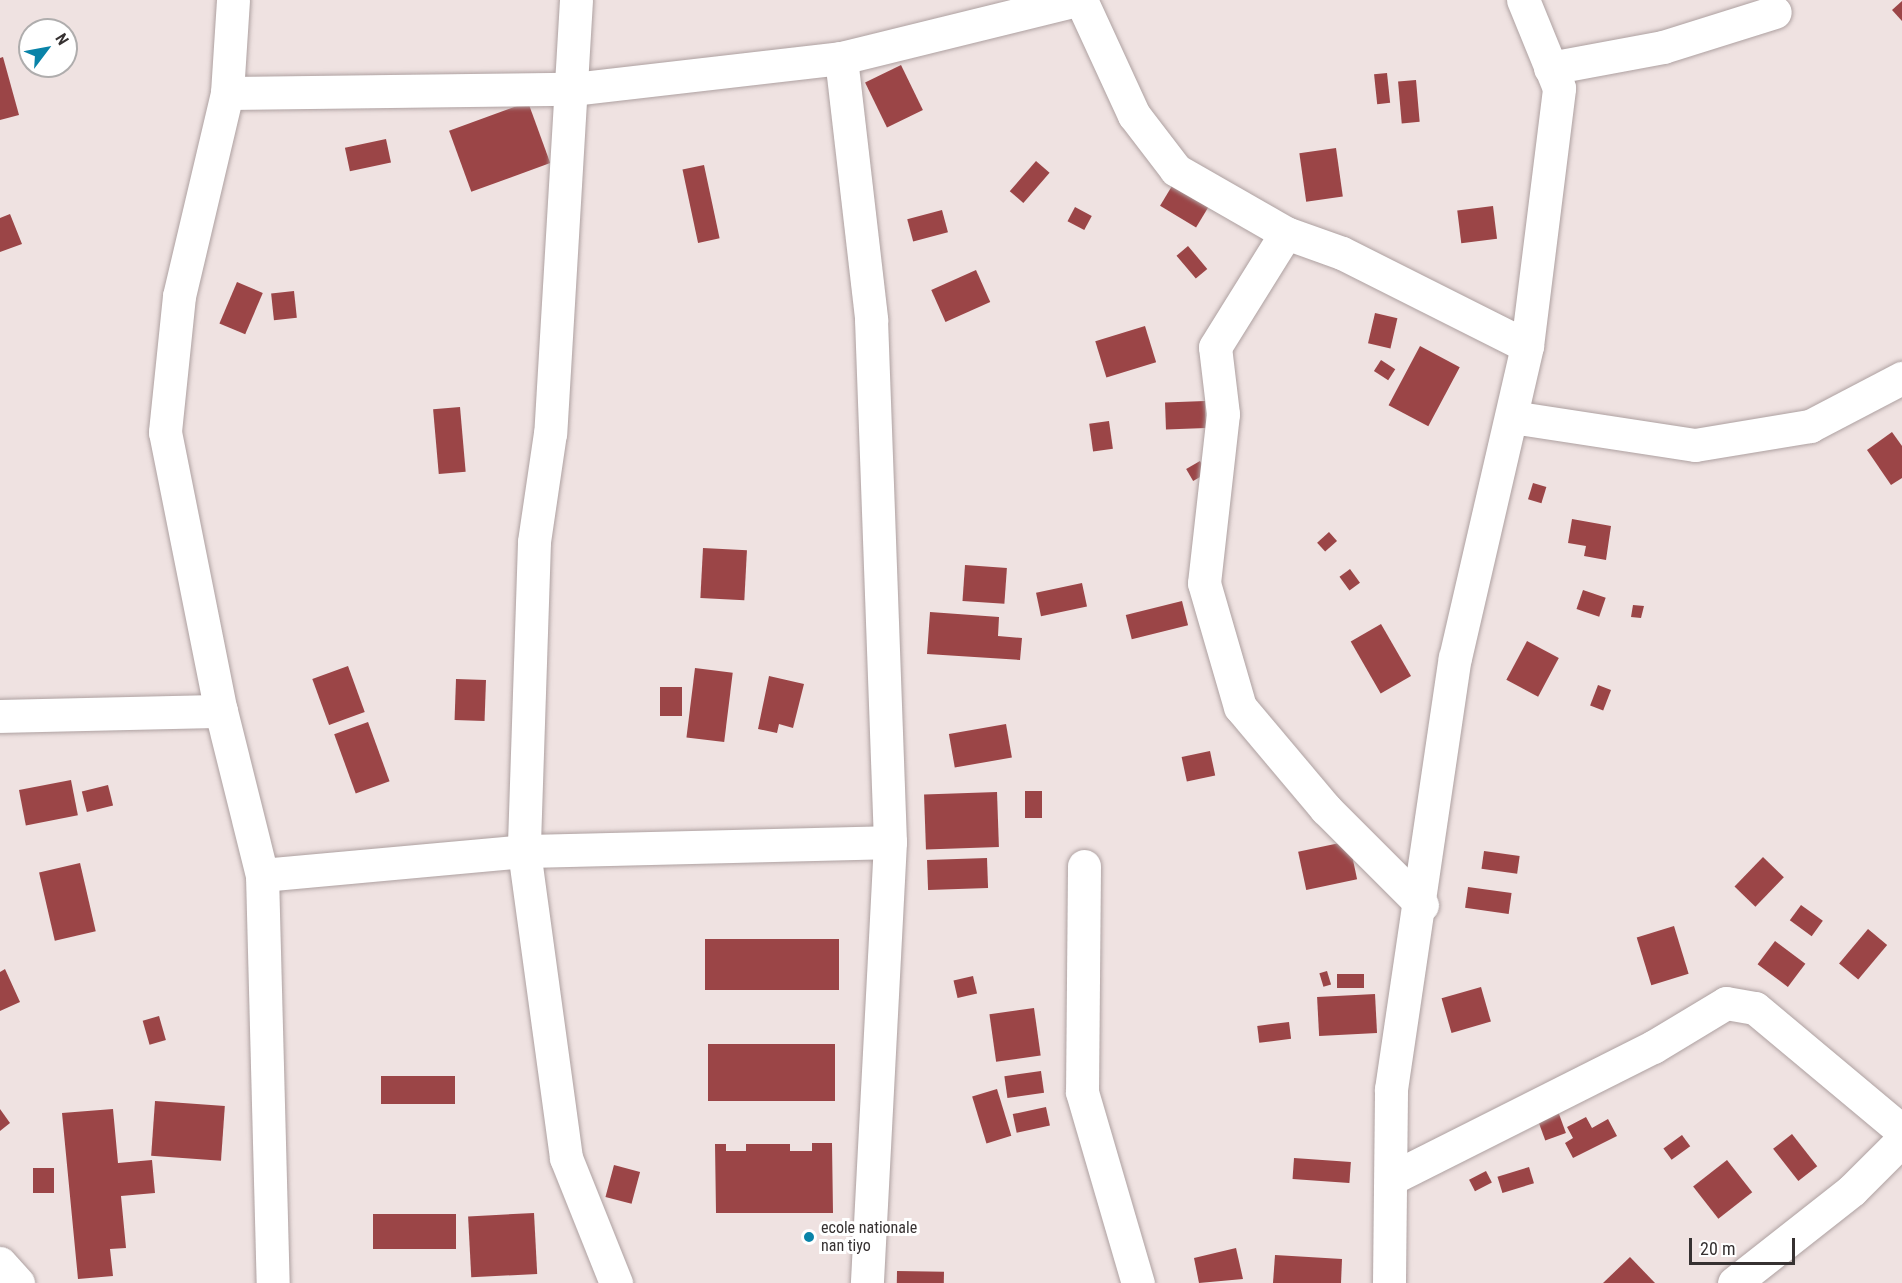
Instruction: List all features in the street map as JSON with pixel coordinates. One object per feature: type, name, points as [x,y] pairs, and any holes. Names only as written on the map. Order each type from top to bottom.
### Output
[{"type":"street","points":[[233,0],[227,93],[179,296],[165,432],[221,711],[262,874],[273,1283]]},
{"type":"street","points":[[576,0],[573,89],[550,433],[534,542],[524,851],[566,1158],[616,1283]]},
{"type":"street","points":[[227,93],[573,89],[841,58],[1079,0],[1134,115],[1176,170],[1287,233],[1342,253],[1527,346]]},
{"type":"street","points":[[1389,1283],[1392,1178],[1391,1089],[1422,905],[1455,658],[1527,346],[1559,88],[1523,0]]},
{"type":"street","points":[[1550,68],[1664,47],[1775,12]]},
{"type":"street","points":[[841,58],[871,320],[890,842],[867,1283]]},
{"type":"street","points":[[1287,233],[1215,347],[1223,414],[1204,583],[1240,707],[1326,809],[1422,905]]},
{"type":"street","points":[[1512,417],[1695,445],[1810,426],[1902,378]]},
{"type":"street","points":[[0,716],[221,711]]},
{"type":"street","points":[[262,874],[524,851],[890,842]]},
{"type":"street","points":[[1084,866],[1082,1092],[1138,1283]]},
{"type":"street","points":[[1392,1178],[1653,1047],[1726,1003],[1755,1008],[1902,1131]]},
{"type":"street","points":[[1734,1283],[1852,1190],[1902,1140]]},
{"type":"street","points":[[0,1263],[18,1283]]},
{"type":"building","points":[[1902,1],[1902,21],[1892,10]]},
{"type":"building","points":[[3,57],[19,115],[0,120],[0,58]]},
{"type":"building","points":[[901,65],[923,110],[887,127],[865,83]]},
{"type":"building","points":[[1387,73],[1390,103],[1377,104],[1374,74]]},
{"type":"building","points":[[1416,80],[1420,122],[1402,123],[1398,82]]},
{"type":"building","points":[[528,102],[550,163],[471,192],[449,131]]},
{"type":"building","points":[[386,139],[391,162],[350,171],[345,148]]},
{"type":"building","points":[[1336,148],[1343,197],[1306,202],[1299,153]]},
{"type":"building","points":[[1036,161],[1050,173],[1023,203],[1010,191]]},
{"type":"building","points":[[704,165],[720,238],[698,243],[682,170]]},
{"type":"building","points":[[1175,181],[1211,203],[1196,227],[1160,206]]},
{"type":"building","points":[[1493,206],[1497,239],[1461,243],[1457,210]]},
{"type":"building","points":[[1075,207],[1092,216],[1084,230],[1067,221]]},
{"type":"building","points":[[942,210],[948,232],[913,242],[907,219]]},
{"type":"building","points":[[10,214],[22,244],[0,252],[0,218]]},
{"type":"building","points":[[1188,246],[1207,269],[1196,279],[1177,256]]},
{"type":"building","points":[[976,270],[990,302],[945,322],[931,290]]},
{"type":"building","points":[[237,282],[263,293],[245,334],[219,323]]},
{"type":"building","points":[[294,291],[297,318],[274,320],[271,293]]},
{"type":"building","points":[[1375,313],[1397,318],[1390,348],[1368,343]]},
{"type":"building","points":[[1145,326],[1156,362],[1106,378],[1095,341]]},
{"type":"building","points":[[1420,346],[1460,367],[1428,426],[1389,405]]},
{"type":"building","points":[[1381,360],[1395,369],[1388,380],[1374,371]]},
{"type":"building","points":[[1205,401],[1206,428],[1166,429],[1165,402]]},
{"type":"building","points":[[460,407],[466,472],[439,474],[433,409]]},
{"type":"building","points":[[1109,421],[1113,449],[1093,452],[1089,424]]},
{"type":"building","points":[[1892,432],[1902,446],[1902,478],[1891,485],[1867,450]]},
{"type":"building","points":[[1200,461],[1207,473],[1193,481],[1186,469]]},
{"type":"building","points":[[1533,483],[1546,487],[1541,503],[1528,499]]},
{"type":"building","points":[[1572,519],[1611,526],[1606,560],[1584,556],[1586,546],[1568,543]]},
{"type":"building","points":[[1329,532],[1337,541],[1325,552],[1317,543]]},
{"type":"building","points":[[703,548],[747,550],[744,600],[700,598]]},
{"type":"building","points":[[965,565],[1007,568],[1004,604],[962,601]]},
{"type":"building","points":[[1350,569],[1360,583],[1349,590],[1339,577]]},
{"type":"building","points":[[1082,583],[1087,606],[1041,616],[1036,593]]},
{"type":"building","points":[[1583,590],[1606,598],[1599,617],[1576,609]]},
{"type":"building","points":[[1182,601],[1188,625],[1132,639],[1126,615]]},
{"type":"building","points":[[1633,605],[1644,606],[1641,618],[1631,617]]},
{"type":"building","points":[[930,612],[999,617],[998,636],[1022,638],[1020,660],[927,654]]},
{"type":"building","points":[[1381,624],[1411,676],[1381,693],[1351,642]]},
{"type":"building","points":[[1527,641],[1559,658],[1538,697],[1506,680]]},
{"type":"building","points":[[348,666],[365,712],[329,725],[312,679]]},
{"type":"building","points":[[695,668],[733,673],[724,742],[686,737]]},
{"type":"building","points":[[769,676],[804,684],[793,728],[779,724],[777,733],[758,729]]},
{"type":"building","points":[[456,679],[486,680],[485,721],[455,720]]},
{"type":"building","points":[[1598,685],[1611,690],[1603,711],[1590,706]]},
{"type":"building","points":[[660,687],[682,687],[682,716],[660,716]]},
{"type":"building","points":[[368,722],[390,781],[356,794],[334,734]]},
{"type":"building","points":[[1006,724],[1012,757],[955,768],[949,734]]},
{"type":"building","points":[[1210,751],[1215,775],[1187,781],[1182,757]]},
{"type":"building","points":[[71,780],[78,815],[26,825],[19,790]]},
{"type":"building","points":[[108,785],[113,805],[87,812],[82,792]]},
{"type":"building","points":[[1025,791],[1042,791],[1042,818],[1025,818]]},
{"type":"building","points":[[997,792],[999,847],[926,850],[924,795]]},
{"type":"building","points":[[1349,841],[1357,879],[1306,890],[1298,852]]},
{"type":"building","points":[[1484,851],[1520,856],[1517,874],[1481,869]]},
{"type":"building","points":[[1763,857],[1784,877],[1755,907],[1735,886]]},
{"type":"building","points":[[987,858],[988,888],[928,890],[927,860]]},
{"type":"building","points":[[80,863],[96,931],[55,941],[39,872]]},
{"type":"building","points":[[1468,887],[1512,893],[1509,914],[1465,908]]},
{"type":"building","points":[[1801,905],[1823,921],[1812,936],[1790,920]]},
{"type":"building","points":[[1674,926],[1689,974],[1651,985],[1637,937]]},
{"type":"building","points":[[1868,929],[1887,945],[1858,980],[1839,963]]},
{"type":"building","points":[[705,939],[839,939],[839,990],[705,990]]},
{"type":"building","points":[[1775,941],[1805,964],[1788,987],[1758,964]]},
{"type":"building","points":[[5,969],[20,1002],[0,1011],[0,972]]},
{"type":"building","points":[[1327,971],[1331,984],[1323,987],[1319,973]]},
{"type":"building","points":[[1337,974],[1364,974],[1364,988],[1337,988]]},
{"type":"building","points":[[973,976],[977,994],[958,998],[954,980]]},
{"type":"building","points":[[1481,987],[1491,1022],[1452,1033],[1442,998]]},
{"type":"building","points":[[1375,994],[1377,1033],[1319,1036],[1317,997]]},
{"type":"building","points":[[1034,1008],[1041,1056],[996,1062],[989,1014]]},
{"type":"building","points":[[159,1016],[166,1040],[150,1045],[143,1021]]},
{"type":"building","points":[[1289,1022],[1291,1039],[1259,1043],[1257,1026]]},
{"type":"building","points":[[708,1044],[835,1044],[835,1101],[708,1101]]},
{"type":"building","points":[[1041,1071],[1044,1093],[1007,1098],[1004,1076]]},
{"type":"building","points":[[381,1076],[455,1076],[455,1104],[381,1104]]},
{"type":"building","points":[[997,1089],[1011,1136],[986,1143],[972,1097]]},
{"type":"building","points":[[155,1101],[225,1106],[221,1161],[151,1156]]},
{"type":"building","points":[[1555,1103],[1566,1133],[1545,1141],[1534,1111]]},
{"type":"building","points":[[1046,1107],[1050,1126],[1017,1133],[1013,1114]]},
{"type":"building","points":[[0,1109],[10,1123],[0,1131]]},
{"type":"building","points":[[113,1109],[118,1163],[152,1160],[155,1193],[121,1196],[126,1248],[110,1249],[113,1276],[78,1279],[62,1113]]},
{"type":"building","points":[[1586,1117],[1592,1128],[1608,1119],[1617,1136],[1573,1158],[1565,1143],[1573,1138],[1567,1127]]},
{"type":"building","points":[[1792,1134],[1817,1166],[1798,1181],[1773,1149]]},
{"type":"building","points":[[1682,1135],[1690,1146],[1672,1160],[1663,1149]]},
{"type":"building","points":[[812,1143],[832,1143],[833,1213],[716,1213],[715,1144],[726,1144],[726,1151],[746,1151],[746,1144],[790,1144],[790,1151],[812,1151]]},
{"type":"building","points":[[1294,1158],[1351,1162],[1349,1183],[1293,1179]]},
{"type":"building","points":[[1727,1160],[1752,1192],[1718,1219],[1693,1186]]},
{"type":"building","points":[[614,1165],[640,1172],[632,1204],[605,1197]]},
{"type":"building","points":[[1529,1167],[1534,1183],[1502,1193],[1497,1177]]},
{"type":"building","points":[[33,1168],[54,1168],[54,1193],[33,1193]]},
{"type":"building","points":[[1486,1171],[1492,1183],[1475,1191],[1469,1180]]},
{"type":"building","points":[[534,1213],[537,1274],[471,1277],[468,1216]]},
{"type":"building","points":[[373,1214],[456,1214],[456,1249],[373,1249]]},
{"type":"building","points":[[1236,1248],[1243,1279],[1199,1283],[1194,1258]]},
{"type":"building","points":[[1275,1255],[1342,1259],[1341,1283],[1273,1283]]},
{"type":"building","points":[[1630,1257],[1655,1283],[1603,1283]]},
{"type":"building","points":[[897,1271],[944,1272],[944,1283],[897,1283]]},
{"type":"place","name":"ecole nationale nan tiyo","points":[[809,1237]]}]
